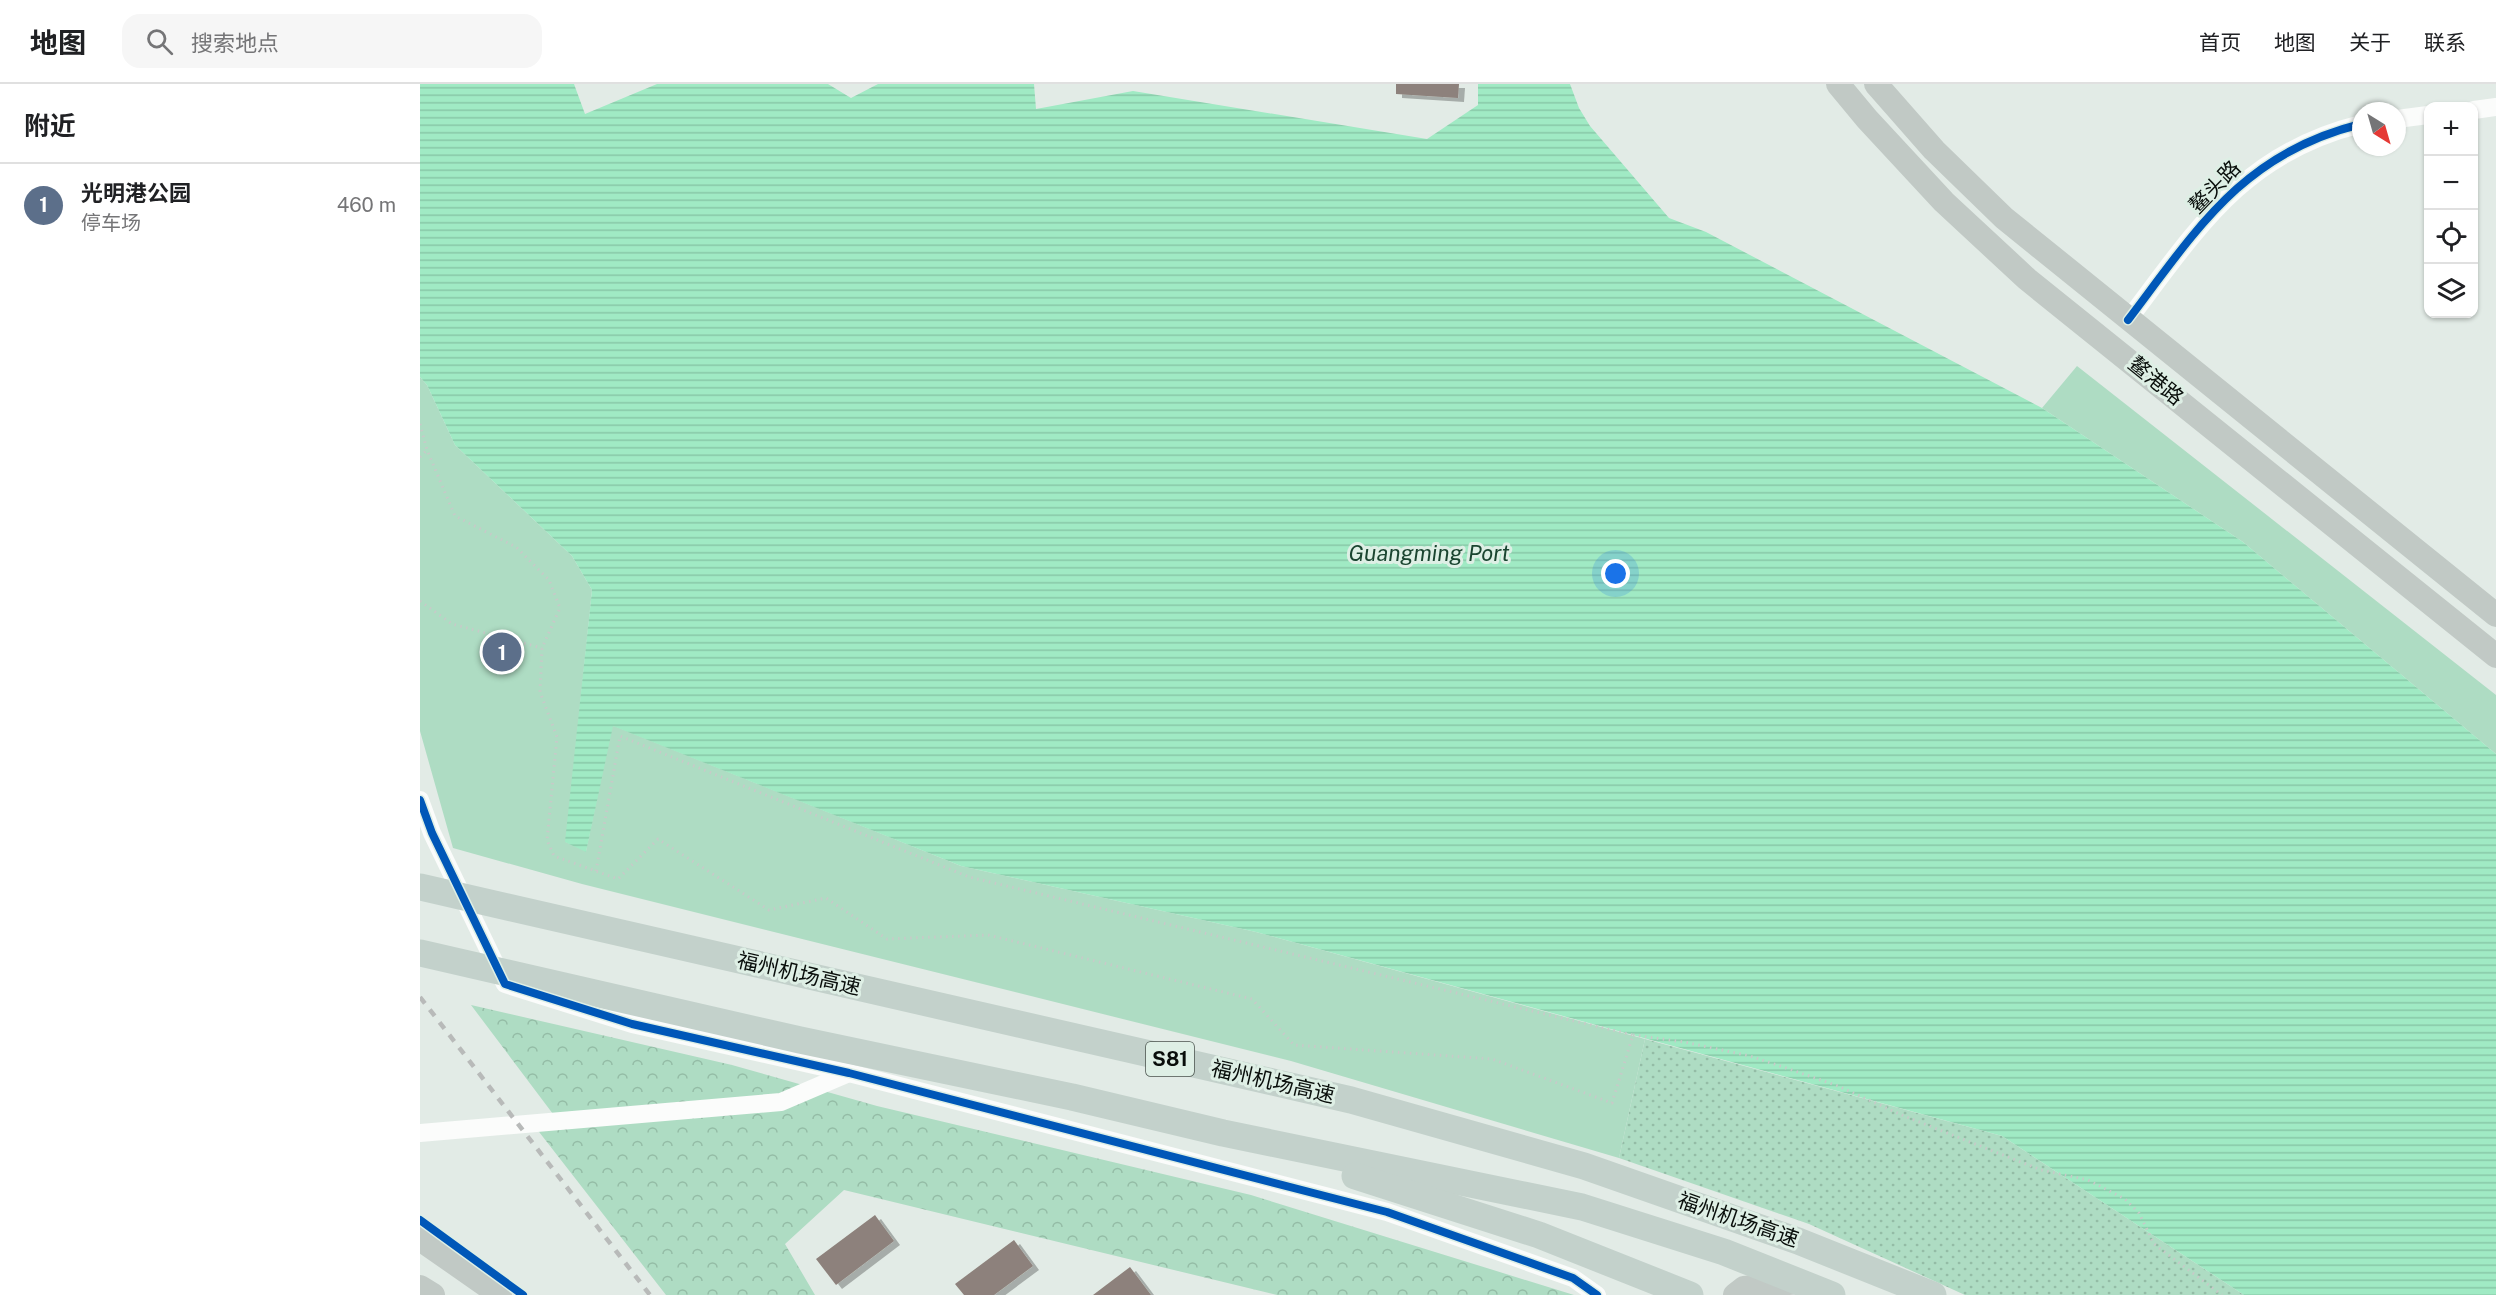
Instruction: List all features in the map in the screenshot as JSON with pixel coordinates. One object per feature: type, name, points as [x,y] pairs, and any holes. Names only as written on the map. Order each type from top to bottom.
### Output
[{"type":"highway","name":"福州机场高速","points":[[420,887],[1351,1100],[1584,1166],[1798,1241],[1933,1295]]},
{"type":"highway","name":"福州机场高速","points":[[420,953],[800,1040],[1072,1097],[1223,1133],[1582,1208],[1724,1252],[1833,1295]]},
{"type":"highway","points":[[1223,1133],[1539,1235],[1690,1295]]},
{"type":"highway","points":[[1905,1282],[1942,1295]]},
{"type":"main road","name":"鳌港路","points":[[1838,84],[1906,164],[2027,279],[2496,656]]},
{"type":"main road","name":"鳌港路","points":[[1876,84],[1926,142],[1997,212],[2496,615]]},
{"type":"main road","points":[[420,1239],[500,1295]]},
{"type":"main road","points":[[1735,1295],[1744,1288],[1798,1282],[1820,1295]]},
{"type":"main road","points":[[420,1287],[433,1295]]},
{"type":"street","points":[[2478,110],[2496,108]]},
{"type":"street","points":[[2406,118],[2424,116]]},
{"type":"street","name":"鳌头路","points":[[2128,320],[2224,200],[2246,178],[2274,158],[2304,142],[2352,127]]},
{"type":"street","points":[[420,800],[432,833],[505,984],[632,1024],[849,1073],[1387,1212],[1573,1278],[1597,1295]]},
{"type":"street","points":[[420,1133],[781,1102],[849,1073]]},
{"type":"path","points":[[420,424],[427,450],[455,516],[516,547],[549,580],[561,608],[542,648],[540,692],[557,737],[547,840],[554,856],[618,879],[658,839],[769,910],[826,898],[887,939],[988,935],[1252,999],[1294,1045],[1492,1059],[1612,1103],[1633,1035]]},
{"type":"path","points":[[420,457],[427,450]]},
{"type":"path","points":[[420,601],[452,624],[542,648]]},
{"type":"path","points":[[596,871],[620,736],[969,878],[1633,1035],[1684,1042],[1750,1056],[1838,1086],[1904,1116],[2041,1170],[2088,1180],[2125,1199],[2139,1213],[2154,1244],[2222,1295]]},
{"type":"green space","points":[[2077,366],[2496,695],[2496,754],[2243,542],[2042,408]]},
{"type":"green space","points":[[420,377],[427,385],[455,445],[572,556],[592,590],[566,842],[586,851],[612,725],[961,866],[1256,932],[1645,1039],[1619,1158],[1291,1061],[582,884],[453,848],[420,731]]},
{"type":"green space","points":[[471,1005],[732,1065],[877,1106],[1251,1195],[1574,1295],[1277,1295],[844,1190],[785,1244],[815,1295],[666,1295],[529,1119],[553,1114]]},
{"type":"green space","points":[[1645,1039],[2002,1136],[2244,1295],[1965,1295],[1809,1224],[1619,1158]]},
{"type":"water","name":"Guangming Port","points":[[420,84],[574,84],[585,114],[657,84],[828,84],[851,98],[878,84],[1034,84],[1036,109],[1133,91],[1427,139],[1478,105],[1478,84],[1570,84],[1579,108],[1590,126],[1669,218],[1706,232],[2042,408],[2243,542],[2496,754],[2496,1295],[2244,1295],[2002,1136],[1256,932],[961,866],[613,726],[586,852],[565,842],[592,590],[572,556],[455,445],[427,385],[420,377]]},
{"type":"building","points":[[1396,84],[1459,84],[1458,98],[1396,94]]},
{"type":"building","points":[[875,1215],[894,1241],[836,1285],[816,1259]]},
{"type":"building","points":[[1014,1240],[1033,1266],[994,1295],[964,1295],[955,1284]]},
{"type":"building","points":[[1130,1267],[1151,1295],[1093,1295]]},
{"type":"railway","points":[[420,997],[650,1295]]},
{"type":"cycle path","points":[[2128,320],[2177,255],[2226,199],[2254,175],[2285,154],[2320,137],[2352,127]]},
{"type":"cycle path","points":[[420,800],[432,833],[505,984],[632,1024],[849,1073],[1387,1212],[1573,1278],[1597,1295]]},
{"type":"cycle path","points":[[420,1220],[523,1295]]},
{"type":"place","name":"光明港公园","points":[[502,652]]}]
